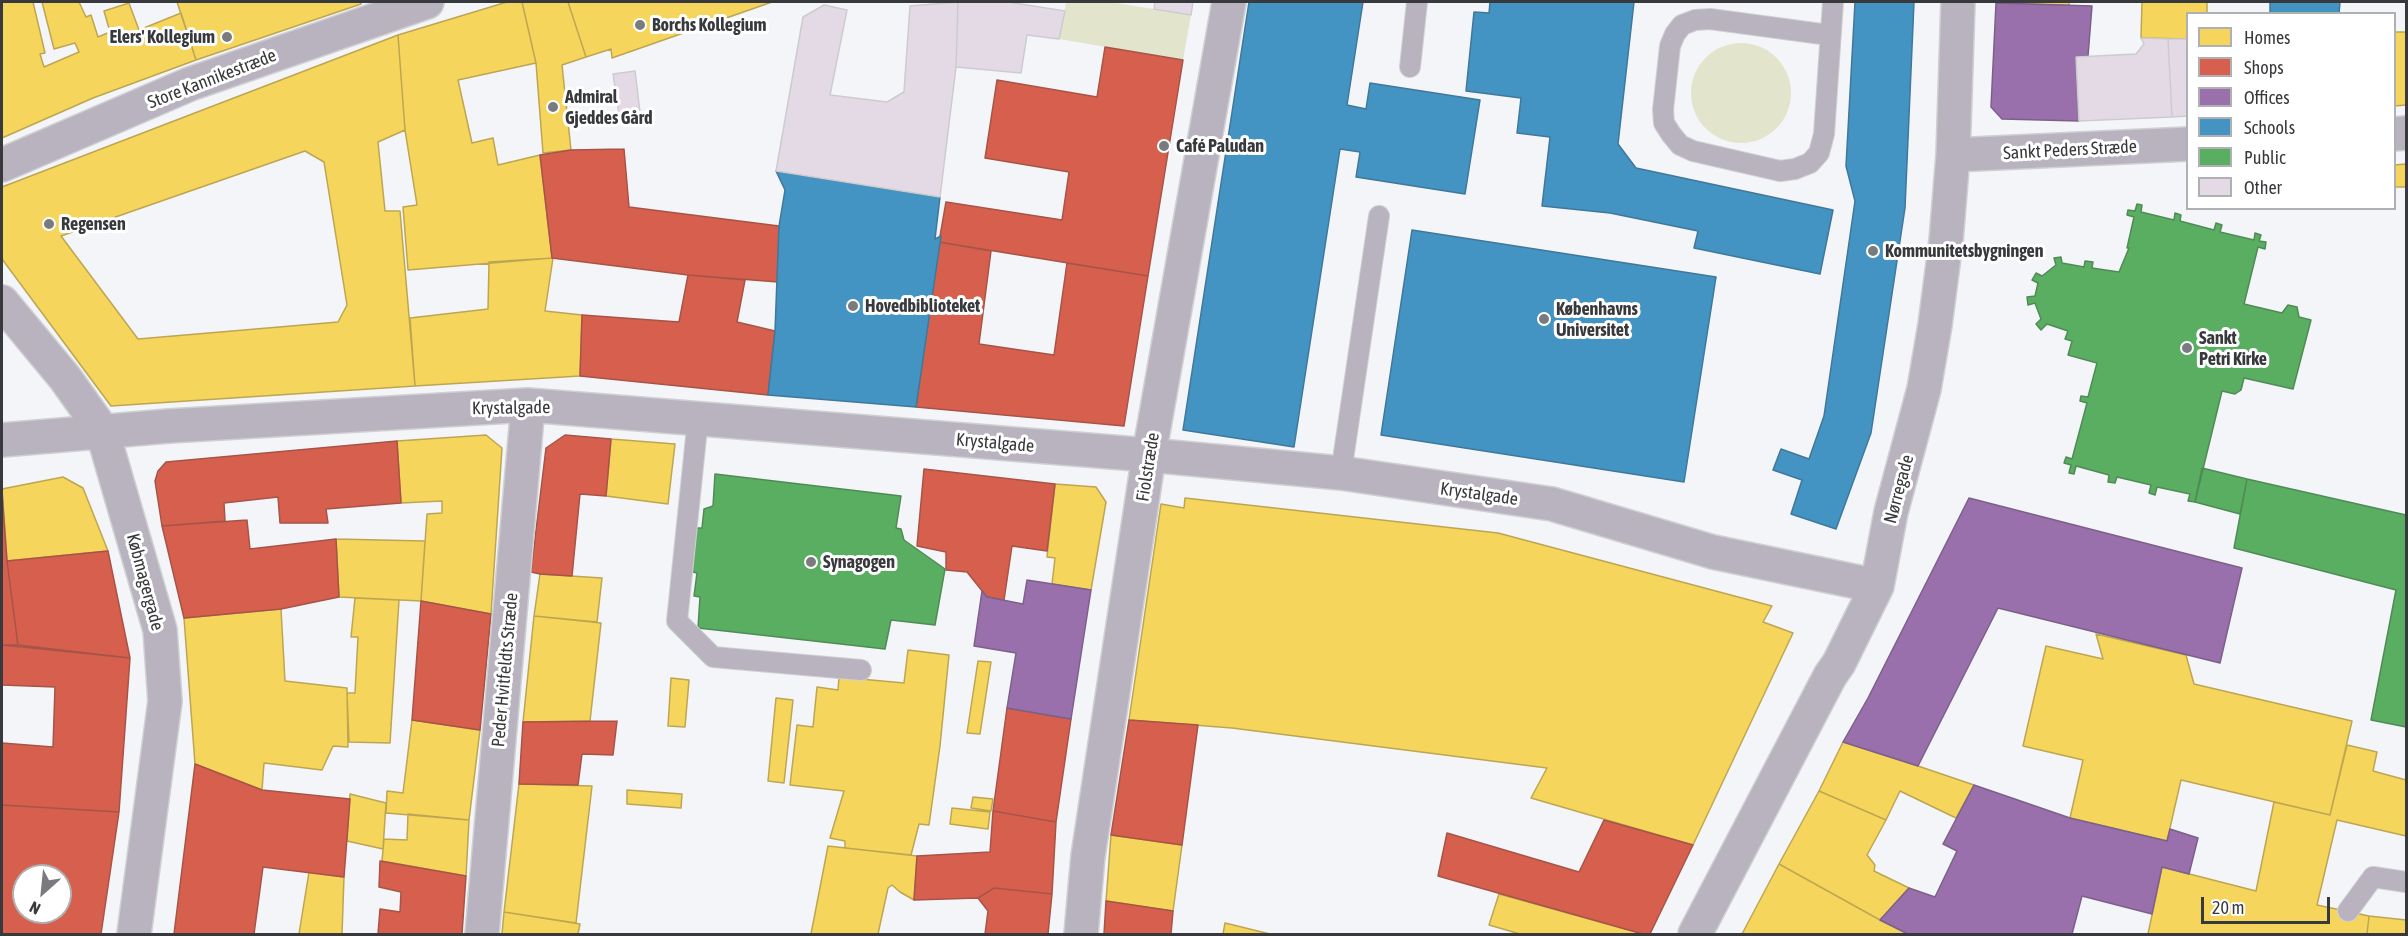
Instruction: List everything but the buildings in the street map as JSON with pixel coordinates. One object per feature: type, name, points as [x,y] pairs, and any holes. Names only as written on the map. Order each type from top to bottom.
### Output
[{"type":"street","name":"Store Kannikestræde","points":[[2,165],[190,84],[427,2]]},
{"type":"street","name":"Fiolstræde","points":[[1081,934],[1088,856],[1149,455],[1229,2]]},
{"type":"street","name":"Nørregade","points":[[1695,934],[1830,676],[1839,663],[1877,586],[1891,512],[1909,451],[1926,378],[1946,241],[1953,155],[1958,2]]},
{"type":"street","name":"Sankt Peders Stræde","points":[[1953,155],[2186,144]]},
{"type":"street","name":"Købmagergade","points":[[2,302],[65,378],[102,430],[160,630],[165,701],[134,934]]},
{"type":"street","name":"Krystalgade","points":[[2,440],[102,430],[528,405],[698,418],[1341,473],[1552,504],[1713,552],[1877,586]]},
{"type":"street","name":"Peder Hvitfeldts Stræde","points":[[482,934],[528,405]]},
{"type":"lane","points":[[1410,67],[1417,2]]},
{"type":"lane","points":[[1829,35],[1710,19],[1695,20],[1682,26],[1675,34],[1670,46],[1663,110],[1664,123],[1680,145],[1693,151],[1780,171],[1795,169],[1810,163],[1819,153],[1824,134],[1833,2]]},
{"type":"lane","points":[[1341,473],[1379,216]]},
{"type":"lane","points":[[698,418],[677,621],[713,657],[861,670]]},
{"type":"lane","points":[[2348,911],[2373,877],[2406,882]]},
{"type":"green space","points":[[1066,2],[1110,2],[1191,15],[1183,60],[1059,39]]},
{"type":"green space","points":[[1741,43],[1760,47],[1776,58],[1787,74],[1791,93],[1787,112],[1776,128],[1760,139],[1741,143],[1722,139],[1706,128],[1695,112],[1691,93],[1695,74],[1706,58],[1722,47]]},
{"type":"place","name":"Borchs Kollegium","points":[[640,25]]},
{"type":"place","name":"Elers' Kollegium","points":[[227,37]]},
{"type":"place","name":"Admiral Gjeddes Gård","points":[[553,107]]},
{"type":"place","name":"Café Paludan","points":[[1164,146]]},
{"type":"place","name":"Regensen","points":[[49,224]]},
{"type":"place","name":"Kommunitetsbygningen","points":[[1873,251]]},
{"type":"place","name":"Hovedbiblioteket","points":[[853,306]]},
{"type":"place","name":"Københavns Universitet","points":[[1544,319]]},
{"type":"place","name":"Sankt Petri Kirke","points":[[2187,348]]},
{"type":"place","name":"Synagogen","points":[[811,562]]}]
